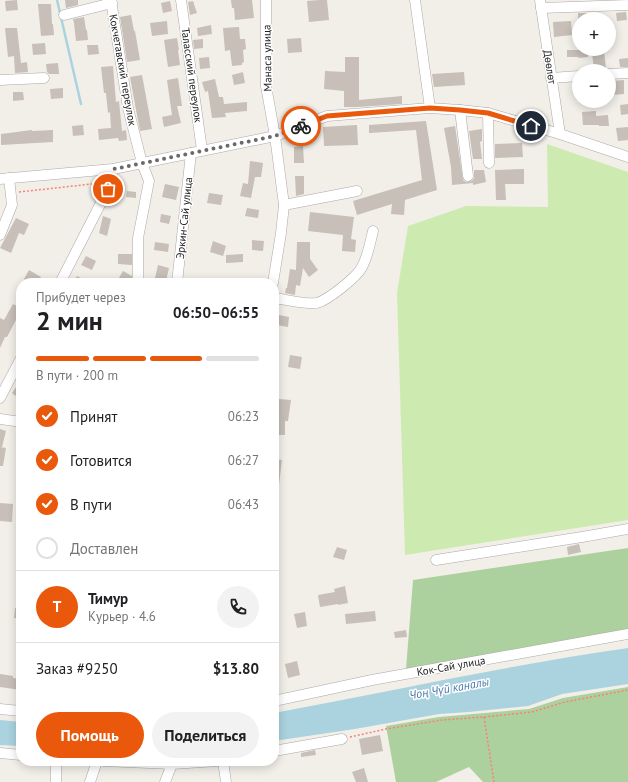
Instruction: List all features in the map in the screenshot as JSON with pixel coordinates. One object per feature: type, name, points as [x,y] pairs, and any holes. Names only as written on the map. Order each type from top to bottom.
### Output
[{"type":"street","name":"Таласский переулок","points":[[181,0],[202,150]]},
{"type":"street","name":"Манаса улица","points":[[266,0],[266,86],[275,136],[284,205],[274,278]]},
{"type":"street","points":[[416,0],[430,108]]},
{"type":"street","points":[[64,15],[112,1]]},
{"type":"street","name":"Кокчетавский переулок","points":[[112,1],[128,108],[142,163],[149,181],[138,238],[138,278]]},
{"type":"street","points":[[540,4],[628,5]]},
{"type":"street","name":"Дөөлөт","points":[[540,4],[560,134]]},
{"type":"street","points":[[616,74],[628,73]]},
{"type":"street","points":[[551,78],[572,76]]},
{"type":"street","points":[[0,80],[44,78]]},
{"type":"street","points":[[0,235],[12,205],[4,179],[114,169],[275,136],[327,116],[430,108],[488,113],[560,134],[628,157]]},
{"type":"street","points":[[460,110],[468,176]]},
{"type":"street","points":[[488,113],[490,163]]},
{"type":"street","name":"Эркин-Сай улица","points":[[178,278],[191,153]]},
{"type":"street","points":[[63,278],[108,189],[114,169]]},
{"type":"street","points":[[284,205],[357,191]]},
{"type":"street","points":[[279,299],[317,303],[329,297],[344,286],[362,268],[369,249],[373,231]]},
{"type":"street","points":[[0,398],[16,368]]},
{"type":"street","points":[[0,419],[16,421]]},
{"type":"street","points":[[436,560],[628,529]]},
{"type":"street","name":"Кок-Сай улица","points":[[279,700],[372,680],[628,634]]},
{"type":"street","points":[[0,709],[16,711]]},
{"type":"street","points":[[279,750],[342,739]]},
{"type":"street","points":[[0,753],[16,755]]},
{"type":"street","points":[[56,766],[56,782]]},
{"type":"street","points":[[90,782],[95,766]]},
{"type":"street","points":[[165,782],[171,766]]},
{"type":"street","points":[[224,766],[226,782]]},
{"type":"path","points":[[15,193],[105,183]]},
{"type":"path","points":[[342,739],[442,720],[532,712],[565,702],[628,690]]},
{"type":"path","points":[[484,717],[494,782]]},
{"type":"green space","points":[[547,144],[628,172],[628,520],[405,555],[397,293],[408,226],[466,206],[548,207]]},
{"type":"green space","points":[[628,548],[628,629],[406,669],[413,580]]},
{"type":"green space","points":[[628,687],[628,782],[483,782],[469,767],[436,782],[396,782],[386,726],[439,717],[529,709],[563,698]]},
{"type":"water","name":"Чоң Чүй каналы","points":[[628,648],[628,684],[562,694],[528,706],[439,714],[279,740],[279,712],[495,670]]},
{"type":"water","points":[[0,720],[16,722],[16,746],[0,745]]},
{"type":"building","points":[[17,0],[18,10],[6,11],[5,1]]},
{"type":"building","points":[[65,0],[78,0],[78,5],[66,8]]},
{"type":"building","points":[[231,0],[252,0],[254,18],[235,20],[234,8],[232,8]]},
{"type":"building","points":[[327,0],[329,20],[309,22],[307,1]]},
{"type":"building","points":[[170,1],[172,11],[163,13],[161,3]]},
{"type":"building","points":[[193,1],[197,13],[190,15],[188,2]]},
{"type":"building","points":[[38,4],[51,4],[54,35],[41,36]]},
{"type":"building","points":[[626,12],[627,20],[617,21],[616,13]]},
{"type":"building","points":[[131,15],[140,60],[127,62],[120,17]]},
{"type":"building","points":[[84,17],[88,40],[76,41],[73,19]]},
{"type":"building","points":[[167,21],[168,34],[152,36],[150,23]]},
{"type":"building","points":[[571,21],[572,35],[554,37],[553,22]]},
{"type":"building","points":[[211,25],[212,34],[198,36],[197,28]]},
{"type":"building","points":[[239,27],[240,39],[245,39],[246,49],[243,50],[244,62],[242,65],[232,66],[230,50],[225,51],[223,28]]},
{"type":"building","points":[[5,28],[17,28],[21,63],[27,62],[28,72],[15,73],[14,56],[8,57]]},
{"type":"building","points":[[177,38],[180,65],[168,67],[164,40]]},
{"type":"building","points":[[301,38],[302,52],[288,53],[287,39]]},
{"type":"building","points":[[203,39],[203,48],[194,49],[193,40]]},
{"type":"building","points":[[45,43],[46,54],[33,55],[32,44]]},
{"type":"building","points":[[87,45],[98,45],[99,54],[88,55]]},
{"type":"building","points":[[567,50],[572,50],[572,56],[588,57],[567,57]]},
{"type":"building","points":[[592,56],[605,56],[606,64],[593,64]]},
{"type":"building","points":[[209,57],[210,68],[200,69],[199,58]]},
{"type":"building","points":[[345,57],[359,57],[359,100],[402,96],[402,104],[344,107],[344,91],[324,89],[325,71],[345,72]]},
{"type":"building","points":[[628,58],[628,67],[620,67],[619,59]]},
{"type":"building","points":[[58,63],[59,74],[49,74],[47,72],[46,64]]},
{"type":"building","points":[[113,66],[116,102],[119,101],[122,131],[126,130],[127,140],[119,141],[118,138],[99,140],[98,129],[111,128],[110,112],[108,113],[101,67]]},
{"type":"building","points":[[243,72],[245,83],[234,85],[232,75]]},
{"type":"building","points":[[464,72],[465,85],[434,87],[432,74]]},
{"type":"building","points":[[142,75],[152,129],[140,131],[130,77]]},
{"type":"building","points":[[178,78],[182,106],[177,106],[181,123],[164,127],[162,117],[172,115],[167,80]]},
{"type":"building","points":[[215,79],[219,97],[223,97],[224,104],[247,102],[247,111],[225,113],[226,117],[212,118],[208,91],[205,92],[202,82]]},
{"type":"building","points":[[624,80],[624,94],[616,95],[616,81]]},
{"type":"building","points":[[63,88],[63,98],[51,99],[50,89]]},
{"type":"building","points":[[13,92],[23,92],[24,100],[13,101]]},
{"type":"building","points":[[628,104],[628,114],[621,115],[620,105]]},
{"type":"building","points":[[596,111],[596,116],[608,115],[609,126],[583,125],[582,112]]},
{"type":"building","points":[[426,121],[437,190],[405,200],[404,215],[391,214],[392,204],[357,215],[353,201],[422,180],[416,130],[369,133],[369,125]]},
{"type":"building","points":[[83,125],[84,135],[73,136],[72,126]]},
{"type":"building","points":[[357,125],[358,145],[324,146],[323,127]]},
{"type":"building","points":[[455,126],[463,180],[466,182],[472,181],[474,178],[474,170],[484,170],[486,182],[473,185],[473,183],[452,185],[451,167],[444,128]]},
{"type":"building","points":[[628,127],[628,140],[618,141],[616,128]]},
{"type":"building","points":[[482,129],[482,141],[480,142],[482,159],[473,159],[469,131]]},
{"type":"building","points":[[32,130],[53,130],[53,142],[1,145],[1,134]]},
{"type":"building","points":[[522,143],[523,157],[495,158],[495,144]]},
{"type":"building","points":[[303,146],[304,163],[294,163],[294,147]]},
{"type":"building","points":[[250,161],[263,163],[261,177],[255,177],[251,198],[240,196],[243,183],[248,184]]},
{"type":"building","points":[[524,169],[524,184],[505,184],[506,200],[496,200],[495,170]]},
{"type":"building","points":[[295,176],[304,176],[304,194],[296,196]]},
{"type":"building","points":[[165,184],[179,187],[176,200],[162,197]]},
{"type":"building","points":[[127,191],[136,192],[136,198],[126,197]]},
{"type":"building","points":[[209,193],[223,195],[221,205],[207,203]]},
{"type":"building","points":[[247,208],[259,210],[258,218],[245,216]]},
{"type":"building","points":[[310,212],[354,217],[351,239],[356,240],[355,252],[342,251],[343,235],[308,231]]},
{"type":"building","points":[[161,214],[171,216],[169,224],[160,222]]},
{"type":"building","points":[[103,216],[111,219],[107,236],[99,233]]},
{"type":"building","points":[[16,218],[29,224],[24,235],[19,233],[11,253],[0,248]]},
{"type":"building","points":[[252,240],[264,241],[263,251],[252,250]]},
{"type":"building","points":[[213,241],[226,246],[223,256],[210,252]]},
{"type":"building","points":[[155,242],[169,244],[168,252],[154,250]]},
{"type":"building","points":[[297,242],[310,242],[310,259],[318,270],[309,277],[303,268],[300,286],[296,285],[295,295],[285,293],[290,269],[296,270]]},
{"type":"building","points":[[118,254],[132,254],[132,265],[118,264]]},
{"type":"building","points":[[243,254],[243,262],[226,263],[226,255]]},
{"type":"building","points":[[86,256],[96,261],[92,270],[81,265]]},
{"type":"building","points":[[158,265],[169,268],[167,278],[155,278]]},
{"type":"building","points":[[29,270],[41,277],[40,278],[25,278]]},
{"type":"building","points":[[123,271],[132,276],[132,278],[119,278]]},
{"type":"building","points":[[13,304],[16,306],[16,320],[0,348],[0,318],[4,320]]},
{"type":"building","points":[[279,315],[289,317],[288,327],[279,325]]},
{"type":"building","points":[[290,355],[302,357],[300,369],[288,367]]},
{"type":"building","points":[[16,387],[16,396],[12,393]]},
{"type":"building","points":[[279,399],[291,400],[288,421],[285,421],[285,435],[279,435]]},
{"type":"building","points":[[0,429],[6,431],[2,447],[0,447]]},
{"type":"building","points":[[0,447],[6,448],[3,466],[0,466]]},
{"type":"building","points":[[279,460],[282,460],[279,485]]},
{"type":"building","points":[[0,503],[13,504],[12,522],[0,521]]},
{"type":"building","points":[[579,544],[581,552],[568,555],[567,547]]},
{"type":"building","points":[[337,547],[347,550],[344,560],[333,557]]},
{"type":"building","points":[[345,586],[348,603],[320,607],[318,595],[335,592],[334,589]]},
{"type":"building","points":[[15,608],[16,618],[14,618]]},
{"type":"building","points":[[375,611],[376,621],[346,624],[345,614]]},
{"type":"building","points":[[305,612],[307,626],[297,628],[294,614]]},
{"type":"building","points":[[406,630],[407,637],[395,638],[394,632]]},
{"type":"building","points":[[297,661],[300,675],[288,678],[285,664]]},
{"type":"building","points":[[0,674],[13,676],[13,678],[16,678],[16,689],[0,687]]},
{"type":"building","points":[[380,735],[383,751],[362,755],[359,739]]},
{"type":"building","points":[[315,750],[316,755],[301,757],[301,753]]},
{"type":"building","points":[[364,768],[368,782],[356,782],[352,772]]},
{"type":"waterway","points":[[57,0],[81,104]]},
{"type":"way so far","points":[[108,189],[114,169],[275,136],[301,126]]},
{"type":"route","points":[[301,126],[327,116],[430,108],[488,113],[531,126]]}]
